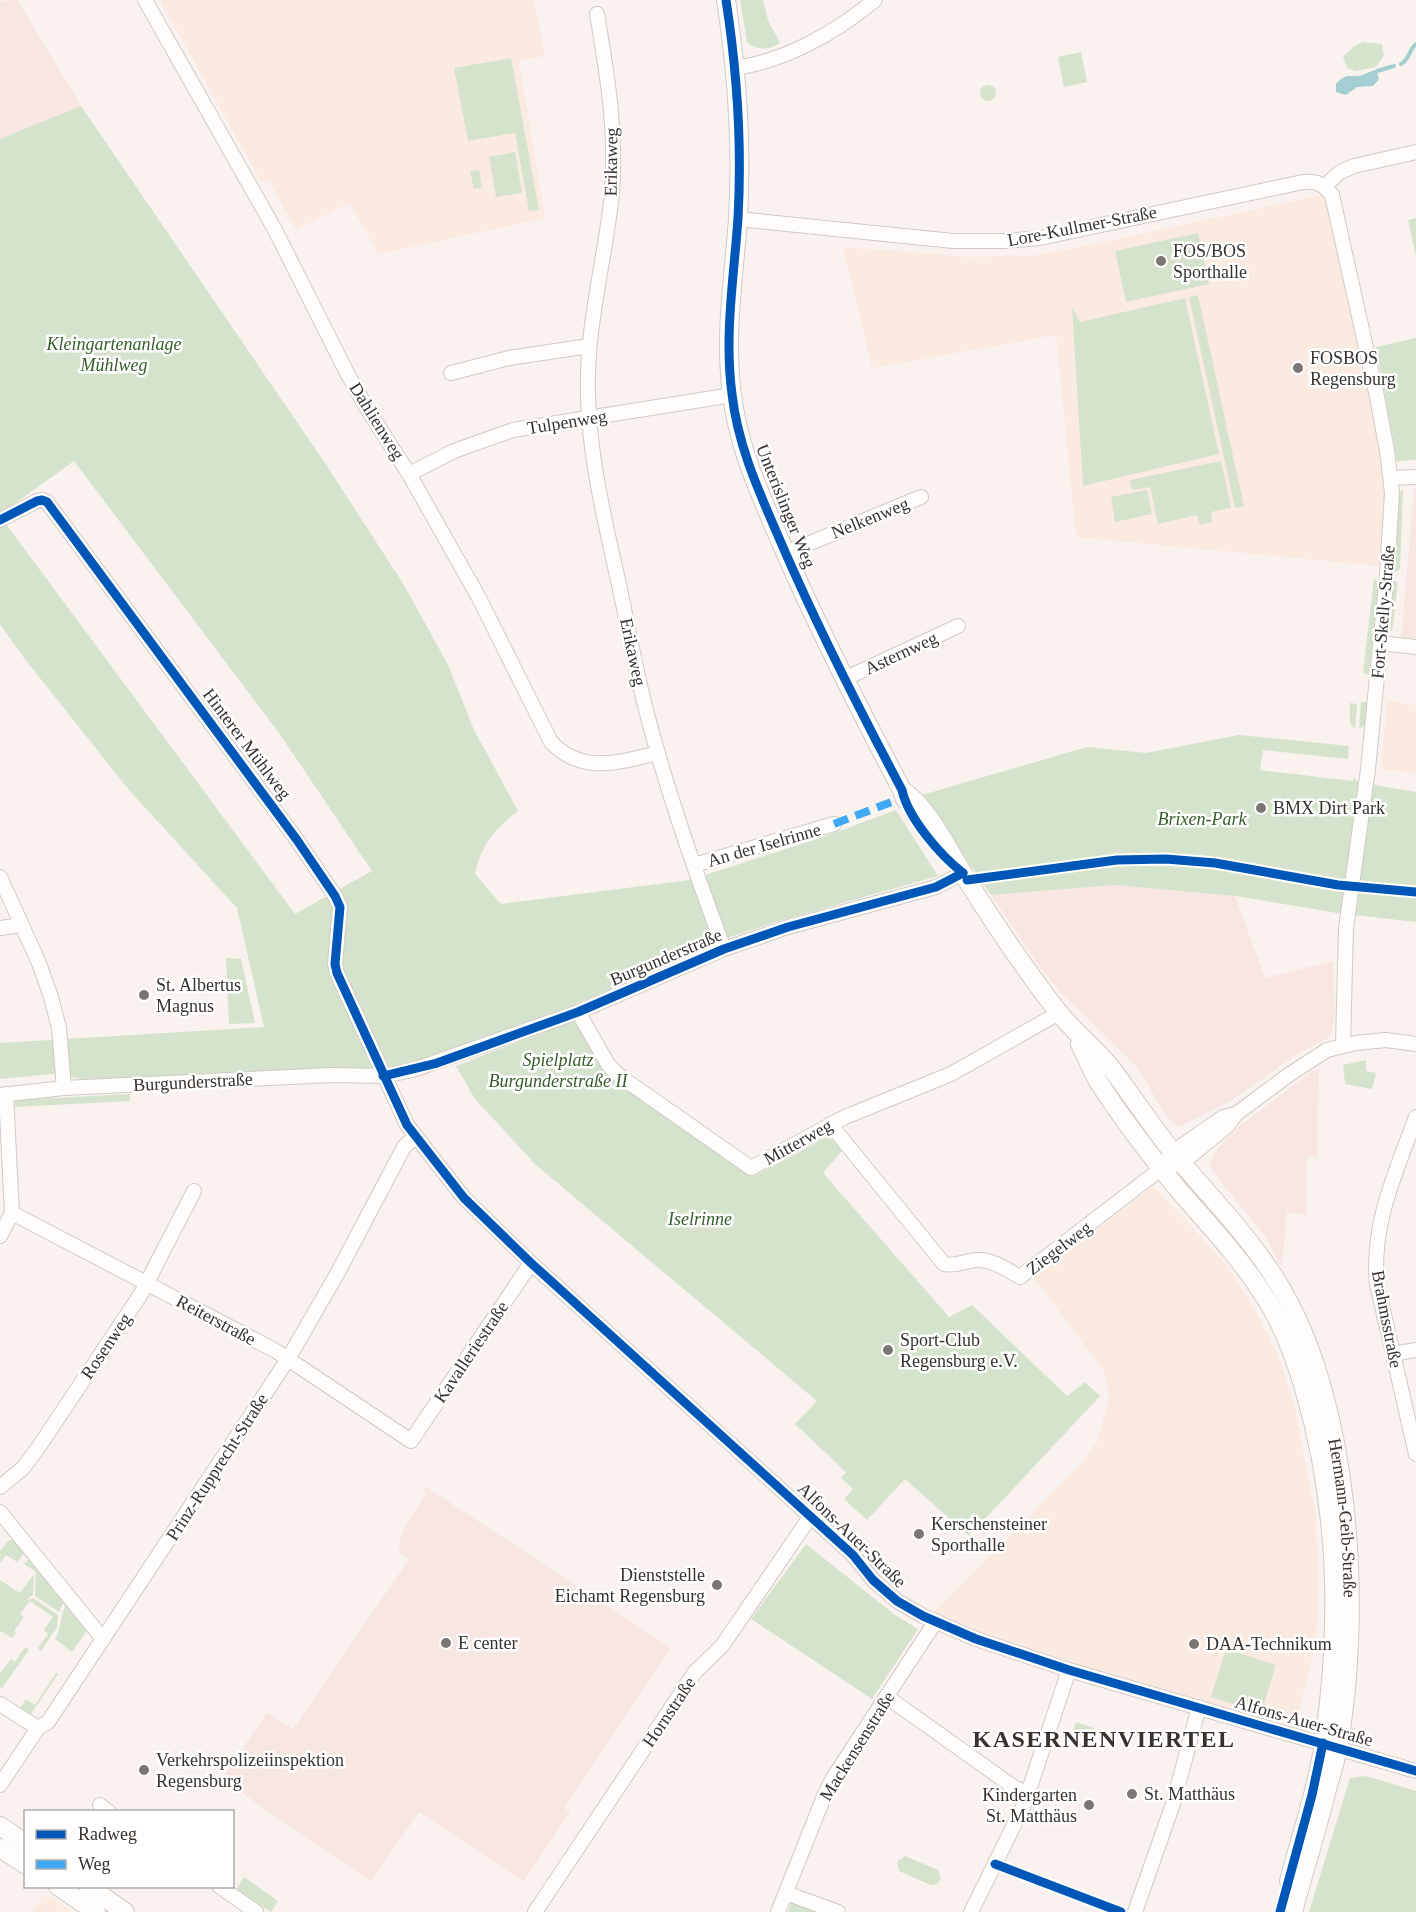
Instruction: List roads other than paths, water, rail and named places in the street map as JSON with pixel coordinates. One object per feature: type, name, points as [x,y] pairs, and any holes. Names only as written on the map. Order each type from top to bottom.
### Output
[{"type":"street","name":"Dahlienweg","points":[[145,0],[274,228],[347,373],[410,474],[478,596],[551,742],[560,752],[591,764],[607,764],[658,753]]},
{"type":"street","name":"Unterislinger Weg","points":[[726,0],[735,68],[739,177],[738,219],[728,329],[732,395],[738,429],[751,470],[786,553],[844,679],[902,789],[906,803],[946,860],[963,873]]},
{"type":"street","points":[[735,68],[758,63],[810,43],[840,26],[875,0]]},
{"type":"street","name":"Erikaweg","points":[[597,14],[611,106],[613,162],[610,209],[589,346],[589,418],[600,494],[644,701],[694,865],[724,949]]},
{"type":"street","points":[[1325,186],[1340,172],[1354,166],[1416,152]]},
{"type":"street","name":"Lore-Kullmer-Straße","points":[[738,219],[953,241],[1003,242],[1040,238],[1303,182],[1315,181],[1325,186]]},
{"type":"street","name":"Fort-Skelly-Straße","points":[[1325,186],[1332,195],[1336,210],[1375,387],[1392,478],[1392,517],[1368,769],[1346,928],[1343,1046]]},
{"type":"street","points":[[451,373],[509,358],[589,346]]},
{"type":"street","name":"Tulpenweg","points":[[410,474],[454,451],[513,430],[732,395]]},
{"type":"street","points":[[1392,478],[1416,477]]},
{"type":"street","name":"Nelkenweg","points":[[786,553],[921,497]]},
{"type":"street","name":"Hinterer Mühlweg","points":[[0,520],[37,501],[46,502],[297,840],[340,907],[335,964],[337,973],[383,1076]]},
{"type":"street","name":"Asternweg","points":[[844,679],[958,626]]},
{"type":"street","points":[[1380,643],[1416,647]]},
{"type":"street","name":"An der Iselrinne","points":[[694,865],[834,824]]},
{"type":"street","name":"Burgunderstraße","points":[[3,1094],[64,1088],[332,1076],[383,1076],[437,1063],[578,1012],[724,949],[788,927],[936,887],[963,873]]},
{"type":"street","name":"Hermann-Geib-Straße","points":[[963,873],[1023,964],[1059,1013],[1110,1067],[1178,1158],[1257,1251],[1278,1283],[1301,1328],[1315,1367],[1340,1470],[1349,1581],[1348,1654],[1331,1745],[1293,1912]]},
{"type":"street","points":[[0,877],[39,963],[51,997],[59,1028],[64,1088]]},
{"type":"street","points":[[0,928],[21,925]]},
{"type":"street","name":"Mitterweg","points":[[578,1012],[609,1066],[621,1077],[751,1168],[830,1124],[935,1082],[1059,1013]]},
{"type":"street","name":"Hermann-Geib-Straße","points":[[1074,1031],[1098,1080],[1162,1168],[1236,1256],[1263,1293],[1284,1333],[1300,1373],[1313,1419],[1332,1530],[1334,1584],[1331,1745],[1312,1795],[1280,1912]]},
{"type":"street","points":[[1162,1168],[1227,1126],[1236,1114],[1306,1062],[1327,1050],[1386,1040],[1416,1044]]},
{"type":"street","name":"Alfons-Auer-Straße","points":[[383,1076],[407,1125],[464,1198],[531,1263],[853,1555],[873,1580],[897,1601],[936,1622],[1011,1652],[1416,1771]]},
{"type":"street","points":[[0,1236],[12,1213],[3,1094]]},
{"type":"street","name":"Brahmsstraße","points":[[1416,1117],[1383,1206],[1375,1251],[1377,1284],[1416,1452]]},
{"type":"street","name":"Ziegelweg","points":[[830,1124],[944,1264],[952,1266],[976,1260],[992,1262],[1020,1277],[1162,1168]]},
{"type":"street","name":"Prinz-Rupprecht-Straße","points":[[0,1785],[38,1728],[48,1722],[288,1359],[337,1274],[404,1147],[415,1137]]},
{"type":"street","name":"Rosenweg","points":[[0,1488],[23,1468],[38,1448],[146,1283],[194,1191]]},
{"type":"street","name":"Reiterstraße","points":[[12,1213],[288,1359],[411,1440]]},
{"type":"street","name":"Kavalleriestraße","points":[[411,1440],[531,1263]]},
{"type":"street","points":[[1393,1354],[1416,1350]]},
{"type":"street","points":[[0,1512],[103,1639]]},
{"type":"street","name":"Hornstraße","points":[[535,1912],[695,1672],[722,1646],[810,1517]]},
{"type":"street","name":"Mackensenstraße","points":[[778,1912],[833,1778],[936,1622]]},
{"type":"street","points":[[972,1912],[1029,1793],[1069,1670]]},
{"type":"street","points":[[887,1697],[1015,1788],[1029,1793]]},
{"type":"street","points":[[0,1704],[38,1728]]},
{"type":"street","points":[[1135,1912],[1173,1804],[1199,1707]]},
{"type":"street","points":[[0,1826],[24,1843]]},
{"type":"street","points":[[0,1848],[24,1864]]},
{"type":"street","points":[[60,1888],[96,1912]]},
{"type":"street","points":[[90,1888],[126,1912]]},
{"type":"street","points":[[220,1888],[256,1912]]},
{"type":"street","points":[[786,1893],[838,1912]]},
{"type":"water","points":[[1375,70],[1379,79],[1373,86],[1357,87],[1346,95],[1336,92],[1336,84],[1344,77],[1361,76]]},
{"type":"waterway","points":[[1401,64],[1416,44]]},
{"type":"waterway","points":[[1377,71],[1394,66]]},
{"type":"place","name":"FOS/BOS Sporthalle","points":[[1161,261]]},
{"type":"place","name":"FOSBOS Regensburg","points":[[1298,368]]},
{"type":"place","name":"BMX Dirt Park","points":[[1261,808]]},
{"type":"place","name":"St. Albertus Magnus","points":[[144,995]]},
{"type":"place","name":"Sport-Club Regensburg e.V.","points":[[888,1350]]},
{"type":"place","name":"Kerschensteiner Sporthalle","points":[[919,1534]]},
{"type":"place","name":"Dienststelle Eichamt Regensburg","points":[[717,1585]]},
{"type":"place","name":"E center","points":[[446,1643]]},
{"type":"place","name":"DAA-Technikum","points":[[1194,1644]]},
{"type":"place","name":"Verkehrspolizeiinspektion Regensburg","points":[[144,1770]]},
{"type":"place","name":"St. Matthäus","points":[[1132,1794]]},
{"type":"place","name":"Kindergarten St. Matthäus","points":[[1089,1805]]},
{"type":"district","name":"KASERNENVIERTEL","points":[[1104,1739]]},
{"type":"park label","name":"Kleingartenanlage Mühlweg","points":[[114,354]]},
{"type":"park label","name":"Brixen-Park","points":[[1202,819]]},
{"type":"park label","name":"Spielplatz Burgunderstraße II","points":[[558,1070]]},
{"type":"park label","name":"Iselrinne","points":[[700,1219]]}]
